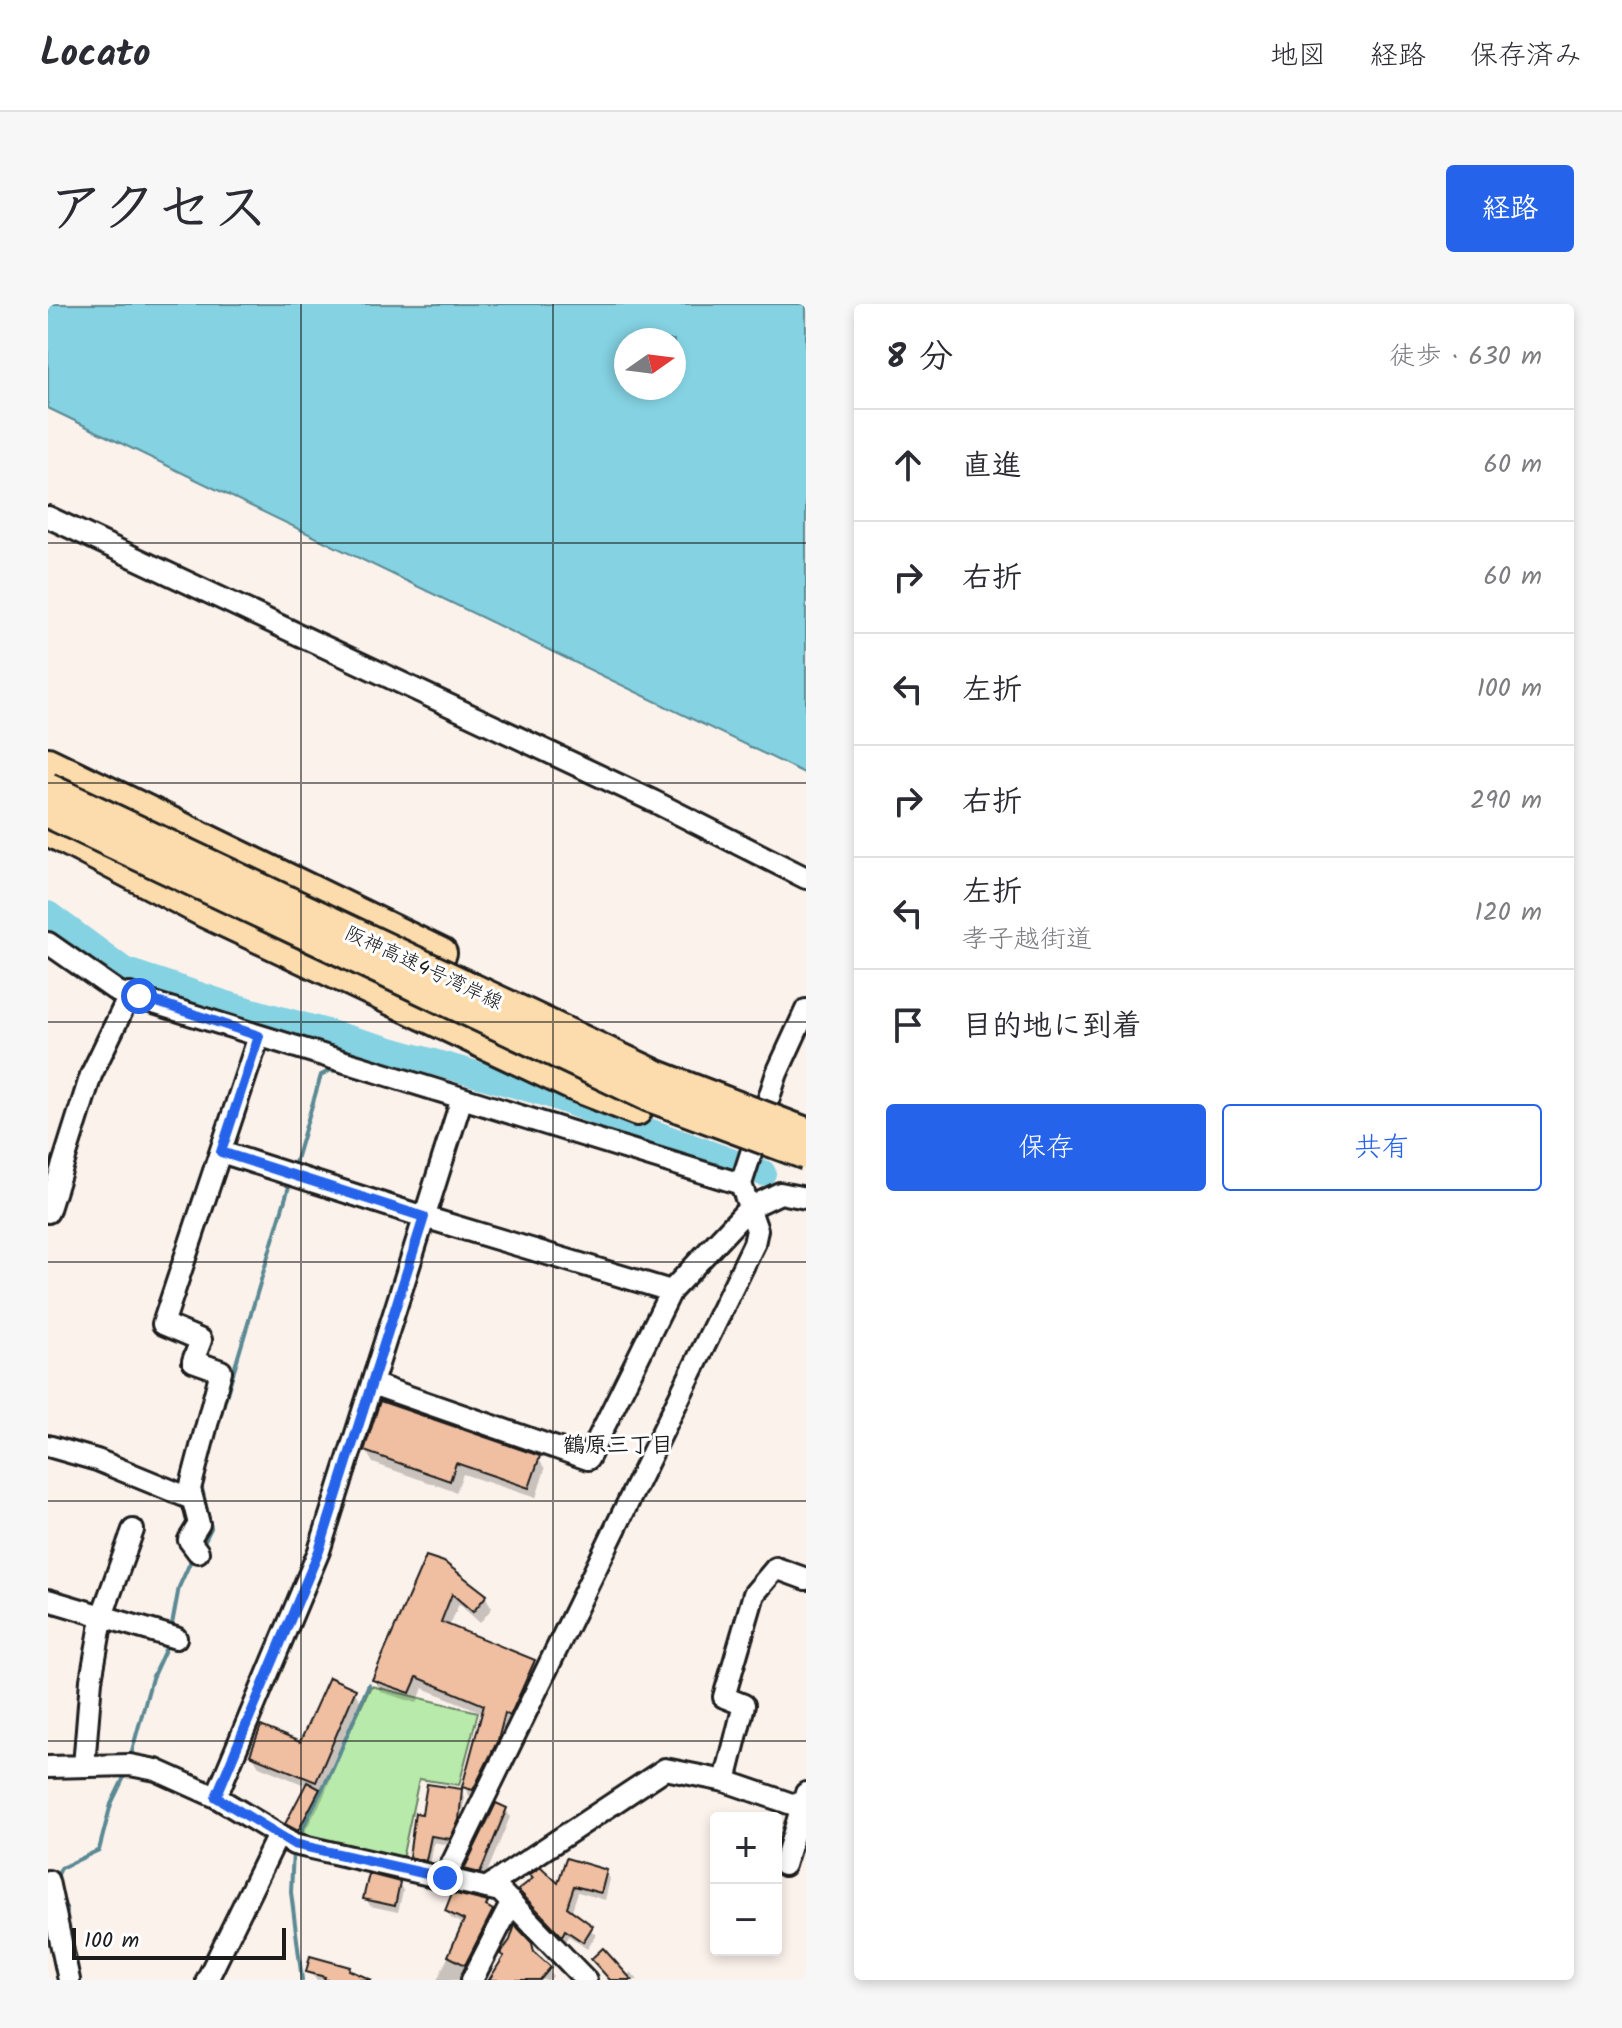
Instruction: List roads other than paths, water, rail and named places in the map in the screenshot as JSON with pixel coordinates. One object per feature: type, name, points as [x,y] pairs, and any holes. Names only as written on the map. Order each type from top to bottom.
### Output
[{"type":"highway","points":[[48,762],[442,953],[597,1036],[806,1129]]},
{"type":"highway","name":"阪神高速4号湾岸線","points":[[48,788],[657,1075],[806,1129]]},
{"type":"highway","name":"阪神高速4号湾岸線","points":[[48,813],[647,1096],[806,1155]]},
{"type":"highway","points":[[48,831],[205,913],[573,1086],[726,1144],[806,1168]]},
{"type":"street","points":[[48,517],[653,801],[806,878]]},
{"type":"street","points":[[51,950],[118,992],[741,1184]]},
{"type":"street","points":[[48,1212],[91,1075],[130,994]]},
{"type":"street","points":[[445,1878],[754,1244],[757,1230],[741,1184],[777,1073],[806,1010]]},
{"type":"street","points":[[198,1552],[189,1540],[199,1524],[190,1489],[221,1371],[193,1361],[201,1340],[163,1324],[259,1036]]},
{"type":"street","points":[[216,1797],[319,1551],[462,1098]]},
{"type":"street","points":[[221,1152],[671,1291]]},
{"type":"street","points":[[372,1384],[588,1459],[671,1291],[749,1208],[780,1193],[806,1198]]},
{"type":"street","points":[[48,1446],[97,1460],[192,1499]]},
{"type":"street","points":[[84,1766],[91,1680],[103,1613],[133,1530]]},
{"type":"street","points":[[725,1781],[744,1705],[724,1697],[754,1594],[776,1568],[806,1579]]},
{"type":"street","points":[[48,1600],[103,1613],[176,1638]]},
{"type":"street","points":[[48,1767],[130,1765],[156,1770],[216,1797],[294,1844],[500,1891],[586,1980]]},
{"type":"street","points":[[486,1888],[665,1769],[725,1781],[804,1803],[784,1865]]},
{"type":"street","points":[[207,1980],[278,1835]]},
{"type":"street","points":[[48,1881],[69,1980]]},
{"type":"street","points":[[472,1980],[512,1902]]},
{"type":"water","points":[[48,304],[806,304],[806,774],[48,408]]},
{"type":"waterway","points":[[48,914],[124,970],[227,1004],[547,1094],[763,1173]]},
{"type":"waterway","points":[[383,1066],[388,1050]]},
{"type":"waterway","points":[[295,1163],[321,1075],[331,1070],[345,1072]]},
{"type":"waterway","points":[[214,1437],[290,1183]]},
{"type":"waterway","points":[[201,1484],[211,1528],[202,1546]]},
{"type":"waterway","points":[[171,1630],[179,1587],[193,1556]]},
{"type":"waterway","points":[[130,1758],[152,1678],[169,1641]]},
{"type":"waterway","points":[[297,1838],[333,1768],[369,1684]]},
{"type":"waterway","points":[[65,1919],[67,1912],[56,1879],[61,1868],[99,1850],[111,1804],[126,1773]]},
{"type":"waterway","points":[[293,1851],[291,1892],[302,1980]]},
{"type":"district","name":"鶴原三丁目","points":[[618,1444]]}]
